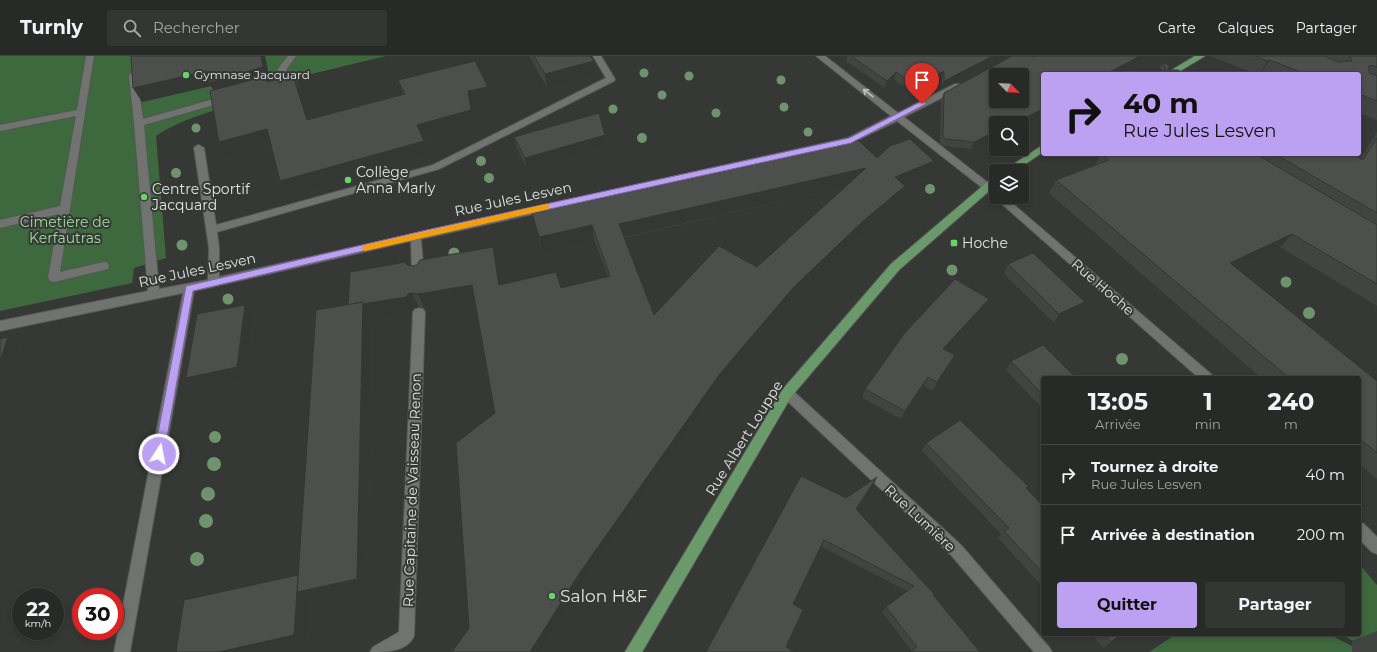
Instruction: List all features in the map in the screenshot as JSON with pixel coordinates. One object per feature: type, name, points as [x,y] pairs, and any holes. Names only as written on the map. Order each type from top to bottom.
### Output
[{"type":"main road","points":[[1173,72],[1201,56]]},
{"type":"main road","points":[[1019,164],[1041,149]]},
{"type":"main road","name":"Rue Albert Louppe","points":[[633,652],[787,393],[895,268],[989,190]]},
{"type":"street","points":[[90,56],[54,278],[104,266]]},
{"type":"street","points":[[253,91],[275,84],[284,66],[292,56]]},
{"type":"street","points":[[212,230],[436,167],[611,79],[597,56]]},
{"type":"street","points":[[820,56],[989,184]]},
{"type":"street","points":[[132,68],[139,122],[154,294]]},
{"type":"street","name":"Rue Jules Lesven","points":[[0,326],[213,283],[416,236],[851,140],[968,81]]},
{"type":"street","points":[[139,122],[239,95]]},
{"type":"street","points":[[0,128],[81,112]]},
{"type":"street","points":[[199,148],[214,248],[213,283]]},
{"type":"street","name":"Rue Hoche","points":[[1007,204],[1205,376]]},
{"type":"street","points":[[0,224],[65,209]]},
{"type":"street","points":[[416,236],[418,275]]},
{"type":"street","points":[[122,652],[189,288]]},
{"type":"street","name":"Rue Capitaine de Vaisseau Renon","points":[[378,652],[406,636],[419,312]]},
{"type":"street","name":"Rue Lumière","points":[[787,393],[956,550],[1044,652]]},
{"type":"street","points":[[1361,531],[1377,547]]},
{"type":"green space","name":"Cimetière de Kerfautras","points":[[0,56],[386,56],[295,78],[300,89],[206,113],[171,127],[156,136],[166,258],[134,268],[132,283],[0,311]]},
{"type":"green space","points":[[1361,566],[1377,585],[1377,651],[1344,636],[1361,636]]},
{"type":"green space","points":[[1173,636],[1332,636],[1352,646],[1352,652],[1149,652]]},
{"type":"building","name":"Gymnase Jacquard","points":[[131,56],[261,56],[263,67],[209,83],[207,71],[133,88]]},
{"type":"building","points":[[534,56],[590,56],[594,61],[545,74]]},
{"type":"building","points":[[851,56],[993,56],[944,81],[944,71],[916,85],[896,72],[887,81]]},
{"type":"building","points":[[1012,56],[1140,56],[1110,72],[1041,72],[1041,110],[1028,116],[989,116],[989,134],[974,142],[946,139],[943,136],[944,93],[989,69],[989,108],[1029,108],[1029,68],[990,68]]},
{"type":"building","points":[[1254,56],[1324,56],[1338,62],[1352,61],[1348,56],[1377,56],[1377,67],[1371,65],[1369,66],[1369,73],[1377,76],[1377,101],[1361,95],[1361,72],[1301,72],[1270,60],[1268,61]]},
{"type":"building","points":[[475,61],[488,87],[468,91],[471,110],[417,125],[424,141],[280,181],[267,129],[219,142],[210,91],[266,76],[267,82],[293,76],[307,120],[405,94],[398,80]]},
{"type":"building","points":[[1163,62],[1170,66],[1167,70],[1178,70],[1182,72],[1166,72]]},
{"type":"building","points":[[599,113],[605,135],[525,158],[514,137]]},
{"type":"building","points":[[1377,138],[1377,213],[1278,156],[1356,156],[1363,160]]},
{"type":"building","points":[[910,139],[934,161],[895,177],[905,186],[862,222],[793,288],[719,375],[579,574],[530,652],[452,652],[469,628],[456,443],[495,413],[472,285],[418,294],[412,293],[408,294],[406,297],[348,305],[350,272],[405,262],[407,265],[412,266],[417,265],[420,260],[493,247],[499,285],[556,272],[561,288],[610,276],[592,225],[539,237],[532,213],[858,140],[877,158],[890,146]],"holes":[[[866,168],[757,267],[719,246],[654,315],[619,224]]]},
{"type":"building","points":[[1104,156],[1259,156],[1377,225],[1377,284],[1292,234],[1230,263],[1377,381],[1377,453],[1361,440],[1361,376],[1287,376],[1056,180],[1109,160]]},
{"type":"building","points":[[1033,253],[1085,302],[1059,314],[1008,264]]},
{"type":"building","points":[[955,279],[989,299],[943,349],[955,355],[937,382],[928,377],[905,411],[865,389],[904,334]]},
{"type":"building","points":[[363,302],[357,579],[297,592],[316,310]]},
{"type":"building","points":[[245,305],[237,367],[186,378],[197,314]]},
{"type":"building","points":[[8,337],[0,361],[0,339]]},
{"type":"building","points":[[1043,345],[1074,376],[1041,376],[1041,393],[1011,361]]},
{"type":"building","points":[[960,420],[1028,486],[1026,488],[1041,504],[1041,571],[1004,531],[1009,528],[926,443]]},
{"type":"building","points":[[801,476],[846,498],[877,477],[856,509],[934,594],[933,595],[980,652],[914,652],[912,650],[917,647],[886,607],[914,586],[824,540],[793,604],[803,610],[786,647],[794,652],[706,652]]},
{"type":"building","points":[[298,575],[294,635],[219,652],[176,652],[184,600]]},
{"type":"building","points":[[1106,636],[1119,636],[1111,642]]},
{"type":"slow traffic","points":[[365,248],[546,207]]},
{"type":"place","name":"Gymnase Jacquard","points":[[186,75]]},
{"type":"place","name":"Collège Anna Marly","points":[[348,180]]},
{"type":"place","name":"Centre Sportif Jacquard","points":[[144,197]]},
{"type":"place","name":"Hoche","points":[[954,243]]},
{"type":"place","name":"Salon H&F","points":[[552,596]]},
{"type":"route","points":[[159,454],[189,288],[431,232],[851,140],[922,104]]}]
